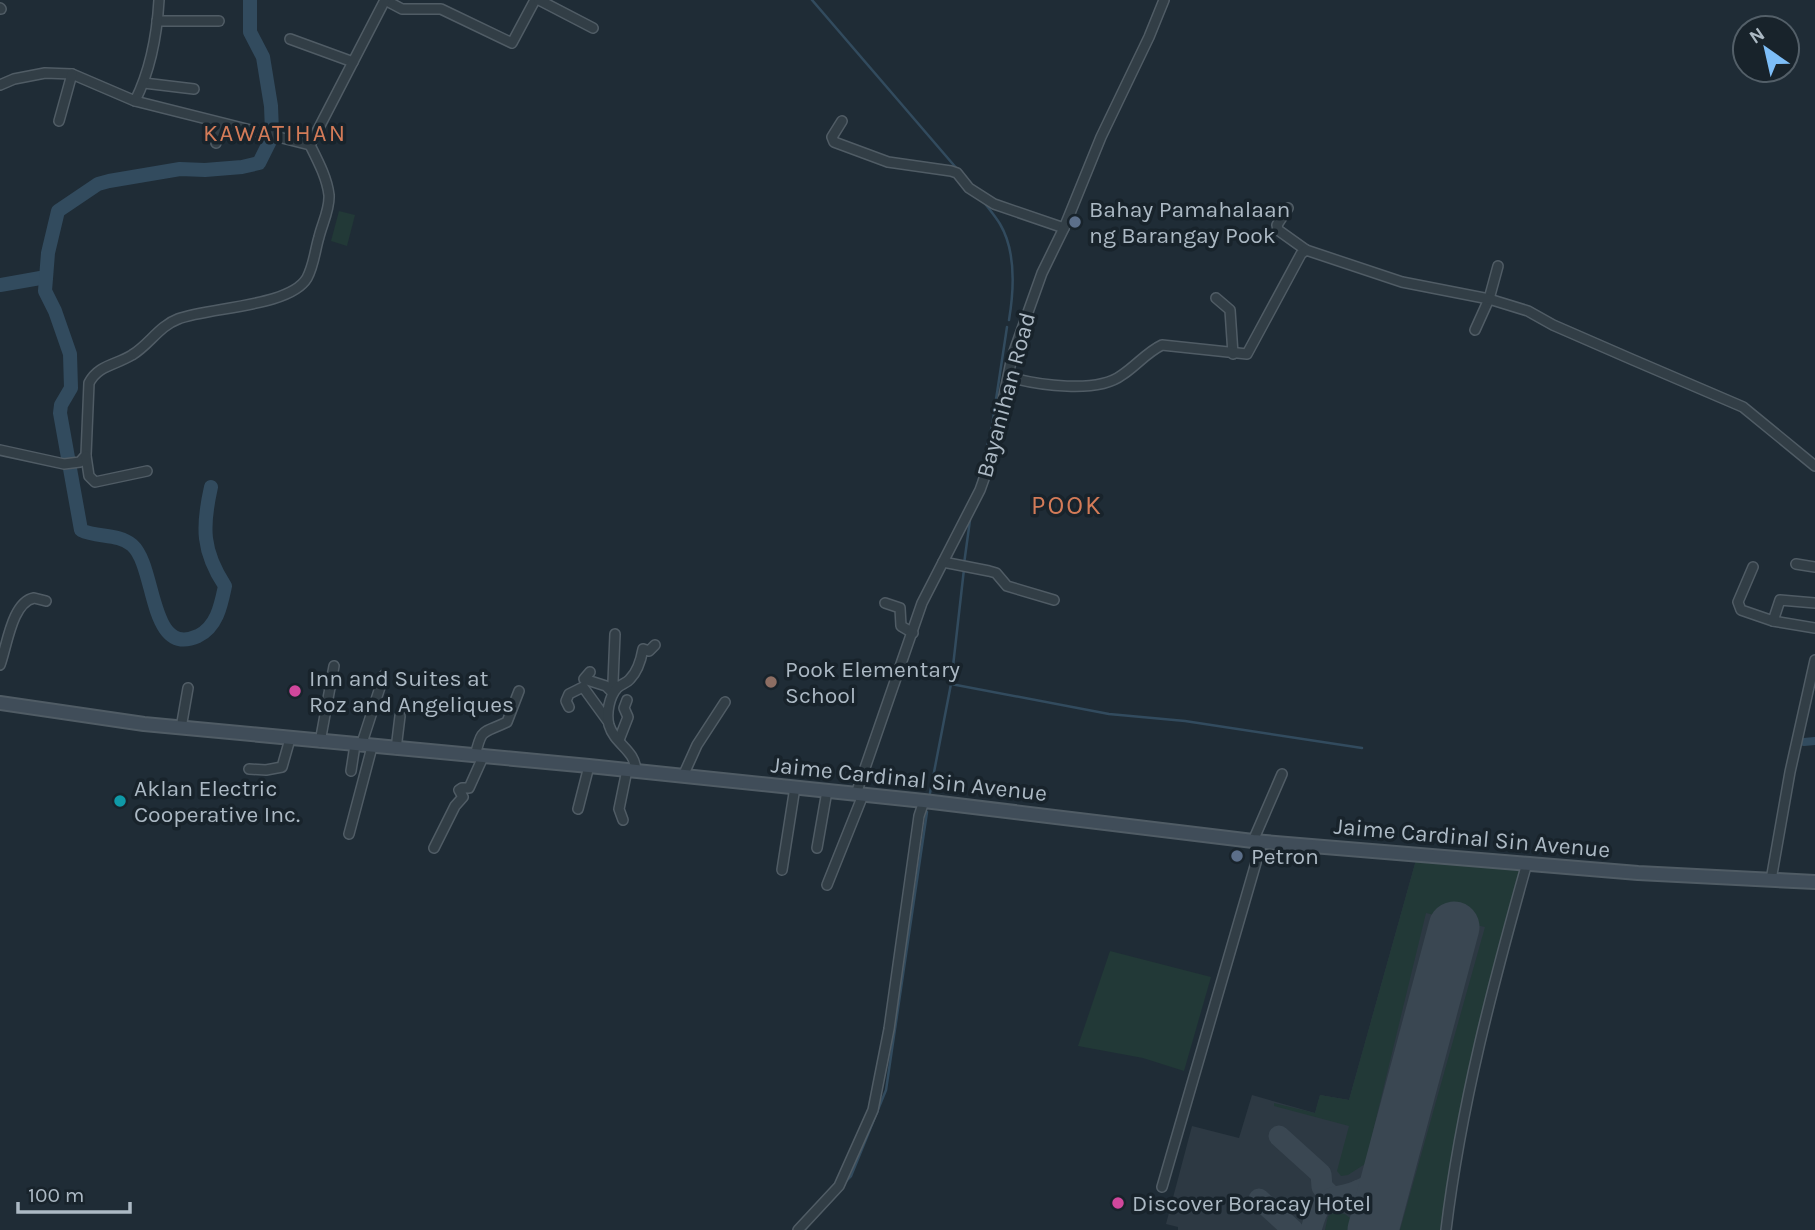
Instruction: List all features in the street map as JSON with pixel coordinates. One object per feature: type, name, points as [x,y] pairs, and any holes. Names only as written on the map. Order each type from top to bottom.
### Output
[{"type":"main road","name":"Jaime Cardinal Sin Avenue","points":[[0,703],[93,718],[181,728],[860,794],[1257,841],[1638,873],[1815,882]]},
{"type":"street","points":[[135,101],[144,83],[152,53],[159,0]]},
{"type":"street","points":[[310,145],[385,0],[402,9],[441,9],[512,43],[537,0],[593,28]]},
{"type":"street","name":"Bayanihan Road","points":[[827,885],[860,794],[922,603],[980,490],[990,462],[1021,327],[1101,137],[1164,0]]},
{"type":"street","points":[[158,21],[219,21]]},
{"type":"street","points":[[290,38],[353,62]]},
{"type":"street","points":[[0,85],[14,79],[46,73],[72,74],[135,101],[310,145]]},
{"type":"street","points":[[59,121],[72,74]]},
{"type":"street","points":[[144,83],[194,89]]},
{"type":"street","points":[[842,121],[832,136],[834,142],[888,162],[957,173],[968,188],[994,204],[1064,228]]},
{"type":"street","points":[[216,143],[221,124]]},
{"type":"street","points":[[147,471],[95,482],[89,476],[86,456],[89,383],[102,369],[132,356],[168,323],[275,297],[297,289],[306,280],[312,268],[329,197],[325,178],[310,145]]},
{"type":"street","points":[[1288,208],[1277,225],[1278,230],[1306,250],[1402,282],[1489,299],[1528,311],[1618,354],[1743,407],[1815,466]]},
{"type":"street","points":[[1009,377],[1038,384],[1095,386],[1121,376],[1153,349],[1162,345],[1247,354],[1275,298],[1306,250]]},
{"type":"street","points":[[1475,330],[1489,299],[1498,266]]},
{"type":"street","points":[[1216,298],[1225,304],[1232,315],[1233,354]]},
{"type":"street","points":[[0,450],[64,464],[80,462],[86,456]]},
{"type":"street","points":[[943,562],[996,573],[1007,586],[1054,600]]},
{"type":"street","points":[[1796,564],[1815,567]]},
{"type":"street","points":[[1753,567],[1738,602],[1739,606],[1748,614],[1815,628]]},
{"type":"street","points":[[0,665],[10,629],[22,604],[29,598],[46,601]]},
{"type":"street","points":[[1773,621],[1780,600],[1815,603]]},
{"type":"street","points":[[885,603],[900,608],[901,626],[913,633]]},
{"type":"street","points":[[608,721],[615,691],[615,634]]},
{"type":"street","points":[[615,691],[629,681],[639,665],[643,649],[649,651],[655,646]]},
{"type":"street","points":[[1771,880],[1790,772],[1815,660]]},
{"type":"street","points":[[320,742],[334,666]]},
{"type":"street","points":[[590,672],[584,679],[615,691]]},
{"type":"street","points":[[349,834],[363,746],[384,675]]},
{"type":"street","points":[[569,707],[566,701],[569,694],[583,687],[608,721],[610,728],[634,757],[619,809],[622,820]]},
{"type":"street","points":[[181,728],[188,688]]},
{"type":"street","points":[[434,848],[455,806],[463,797],[459,790],[469,788],[479,756],[479,740],[484,731],[507,722],[519,691]]},
{"type":"street","points":[[619,740],[628,717],[624,708],[627,700]]},
{"type":"street","points":[[683,776],[697,745],[725,702]]},
{"type":"street","points":[[396,749],[400,716]]},
{"type":"street","points":[[249,769],[266,771],[282,767],[289,739]]},
{"type":"street","points":[[351,771],[363,746]]},
{"type":"street","points":[[578,809],[589,766]]},
{"type":"street","points":[[1161,1187],[1257,841],[1282,774]]},
{"type":"street","points":[[782,870],[794,788]]},
{"type":"street","points":[[817,848],[827,791]]},
{"type":"street","points":[[798,1230],[839,1186],[873,1110],[890,1029],[919,816],[924,801]]},
{"type":"street","points":[[1446,1230],[1457,1150],[1486,1011],[1527,863]]},
{"type":"shaded area","points":[[1416,860],[1523,871],[1487,992],[1454,1145],[1440,1230],[1178,1230],[1178,1227],[1166,1224],[1192,1126],[1239,1138],[1252,1095],[1315,1113],[1320,1095],[1349,1100]]},
{"type":"green space","points":[[339,211],[355,215],[347,246],[331,241]]},
{"type":"green space","points":[[1416,860],[1523,871],[1487,992],[1454,1145],[1440,1230],[1400,1230],[1485,927],[1426,913],[1365,1164],[1348,1175],[1341,1176],[1337,1171],[1349,1126],[1274,1106],[1274,1103],[1315,1113],[1320,1095],[1349,1100]]},
{"type":"green space","points":[[1110,951],[1211,977],[1184,1071],[1143,1058],[1078,1046]]},
{"type":"green space","points":[[1335,1212],[1345,1214],[1351,1219],[1348,1230],[1325,1230],[1328,1216]]},
{"type":"waterway","points":[[250,0],[250,32],[263,57],[272,131]]},
{"type":"waterway","points":[[812,0],[958,170]]},
{"type":"waterway","points":[[211,487],[206,514],[206,538],[212,561],[225,586],[217,615],[210,627],[198,636],[182,639],[170,634],[162,623],[140,556],[132,545],[120,539],[81,530],[60,413],[61,405],[71,388],[70,354],[45,291],[48,253],[58,211],[98,184],[180,169],[205,170],[259,163],[271,139]]},
{"type":"waterway","points":[[983,201],[1000,224],[1009,246],[1013,284],[1009,320]]},
{"type":"waterway","points":[[0,285],[46,277]]},
{"type":"waterway","points":[[977,487],[992,426],[1007,327]]},
{"type":"waterway","points":[[964,564],[970,520]]},
{"type":"waterway","points":[[930,793],[951,684],[964,569]]},
{"type":"waterway","points":[[951,684],[1109,714],[1185,721],[1362,748]]},
{"type":"waterway","points":[[1804,742],[1815,741]]},
{"type":"waterway","points":[[843,1184],[851,1176],[886,1090],[927,812]]},
{"type":"taxiway","points":[[1279,1136],[1321,1174],[1322,1187],[1331,1196]]},
{"type":"taxiway","points":[[1311,1230],[1324,1202],[1362,1189],[1373,1182],[1394,1151]]},
{"type":"taxiway","points":[[1359,1190],[1369,1195],[1378,1213]]},
{"type":"taxiway","points":[[1259,1199],[1293,1230]]},
{"type":"runway","points":[[1373,1230],[1454,927]]},
{"type":"place","name":"Bahay Pamahalaan ng Barangay Pook","points":[[1075,222]]},
{"type":"place","name":"Pook Elementary School","points":[[771,682]]},
{"type":"place","name":"Inn and Suites at Roz and Angeliques","points":[[295,691]]},
{"type":"place","name":"Aklan Electric Cooperative Inc.","points":[[120,801]]},
{"type":"place","name":"Petron","points":[[1237,856]]},
{"type":"place","name":"Discover Boracay Hotel","points":[[1118,1203]]},
{"type":"district","name":"KAWATIHAN","points":[[275,133]]},
{"type":"district","name":"POOK","points":[[1067,505]]}]
